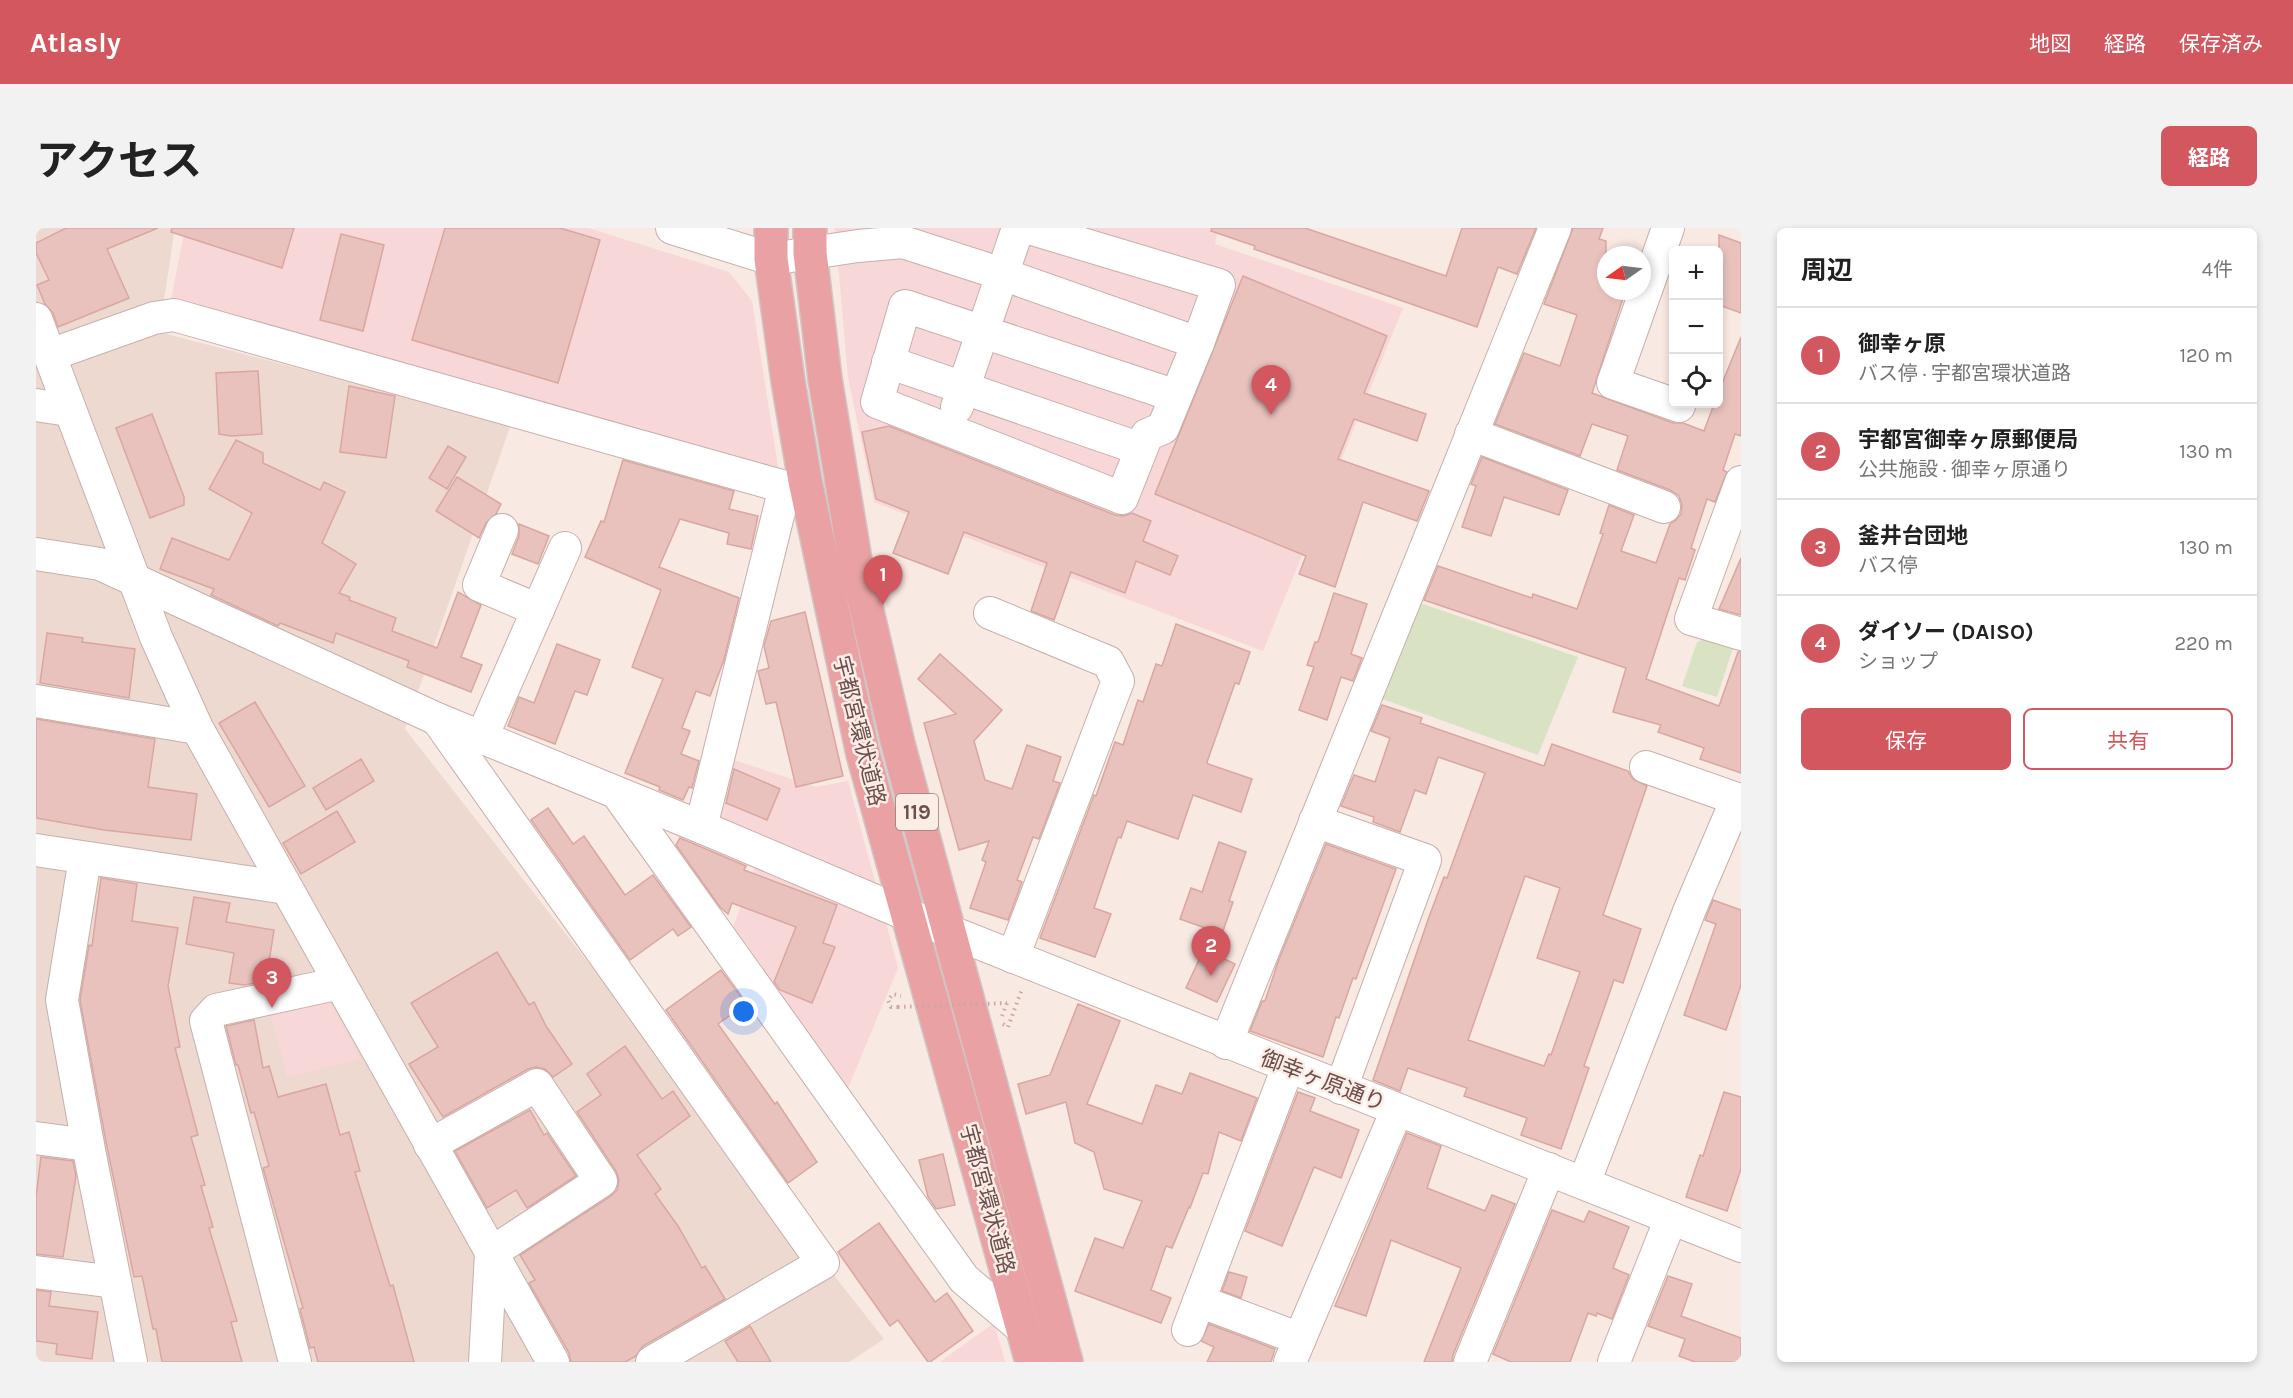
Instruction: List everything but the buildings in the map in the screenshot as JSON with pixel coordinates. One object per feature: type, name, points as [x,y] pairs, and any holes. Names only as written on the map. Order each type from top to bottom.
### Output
[{"type":"highway","name":"宇都宮環状道路","points":[[810,241],[825,379],[855,560],[898,744],[1066,1362]]},
{"type":"highway","name":"宇都宮環状道路","points":[[771,244],[788,381],[795,484],[906,914],[1032,1362]]},
{"type":"street","points":[[672,228],[771,244],[861,237],[903,242],[1198,343]]},
{"type":"street","points":[[949,431],[1018,228]]},
{"type":"street","points":[[1029,228],[1219,285],[1198,343],[1163,428],[1147,435],[1122,498],[877,402],[905,306],[1176,396]]},
{"type":"street","points":[[1226,1043],[1554,228]]},
{"type":"street","points":[[1668,228],[1613,383],[1669,403]]},
{"type":"street","points":[[50,355],[154,318],[174,315],[795,484],[701,827]]},
{"type":"street","points":[[36,319],[156,637],[197,728],[553,1362]]},
{"type":"street","points":[[888,362],[1141,449]]},
{"type":"street","points":[[36,405],[69,410]]},
{"type":"street","points":[[1471,434],[1664,507]]},
{"type":"street","points":[[1741,482],[1691,619],[1741,634]]},
{"type":"street","points":[[501,530],[479,585],[538,610]]},
{"type":"street","points":[[482,738],[566,548]]},
{"type":"street","name":"御幸ヶ原通り","points":[[36,554],[100,564],[437,719],[948,930],[1018,971],[1226,1043],[1741,1246]]},
{"type":"street","points":[[990,613],[1108,662],[1118,681],[1018,971]]},
{"type":"street","points":[[36,701],[197,728]]},
{"type":"street","points":[[437,719],[823,1263],[652,1362]]},
{"type":"street","points":[[1584,1183],[1690,909],[1737,799],[1646,767]]},
{"type":"street","points":[[617,793],[964,1279],[1023,1329]]},
{"type":"street","points":[[1315,821],[1425,860],[1341,1088]]},
{"type":"street","points":[[36,850],[286,888]]},
{"type":"street","points":[[85,858],[49,998],[88,1145],[131,1362]]},
{"type":"street","points":[[295,1362],[206,1021],[216,1010],[340,983]]},
{"type":"street","points":[[1188,1330],[1288,1067]]},
{"type":"street","points":[[430,1145],[537,1085],[601,1181],[491,1253]]},
{"type":"street","points":[[1199,1301],[1295,1350],[1397,1110]]},
{"type":"street","points":[[36,1138],[88,1145]]},
{"type":"street","points":[[1470,1362],[1549,1169]]},
{"type":"street","points":[[1614,1362],[1671,1218]]},
{"type":"street","points":[[485,1362],[491,1253]]},
{"type":"street","points":[[36,1272],[116,1282]]},
{"type":"path","points":[[899,1009],[1007,1003],[1000,1023],[1008,1027],[1018,971]]},
{"type":"shaded area","points":[[36,228],[175,228],[159,332],[511,424],[405,729],[884,1339],[849,1362],[36,1362]]},
{"type":"shaded area","points":[[185,228],[588,228],[729,272],[752,301],[779,473],[170,305]]},
{"type":"shaded area","points":[[835,228],[1218,228],[1215,244],[1403,308],[1263,651],[874,502],[848,377]]},
{"type":"shaded area","points":[[728,758],[816,787],[848,781],[898,968],[845,1095],[731,933],[765,842],[711,822]]},
{"type":"shaded area","points":[[329,1000],[360,1059],[287,1077],[271,1015]]},
{"type":"shaded area","points":[[994,1323],[1005,1362],[940,1362]]},
{"type":"green space","points":[[1414,601],[1578,657],[1538,755],[1377,697]]},
{"type":"green space","points":[[1714,635],[1735,642],[1717,697],[1682,686],[1697,642]]},
{"type":"place","name":"ダイソー (DAISO)","points":[[1271,415]]},
{"type":"place","name":"御幸ヶ原","points":[[883,605]]},
{"type":"place","name":"宇都宮御幸ヶ原郵便局","points":[[1211,976]]},
{"type":"place","name":"釜井台団地","points":[[272,1008]]}]
